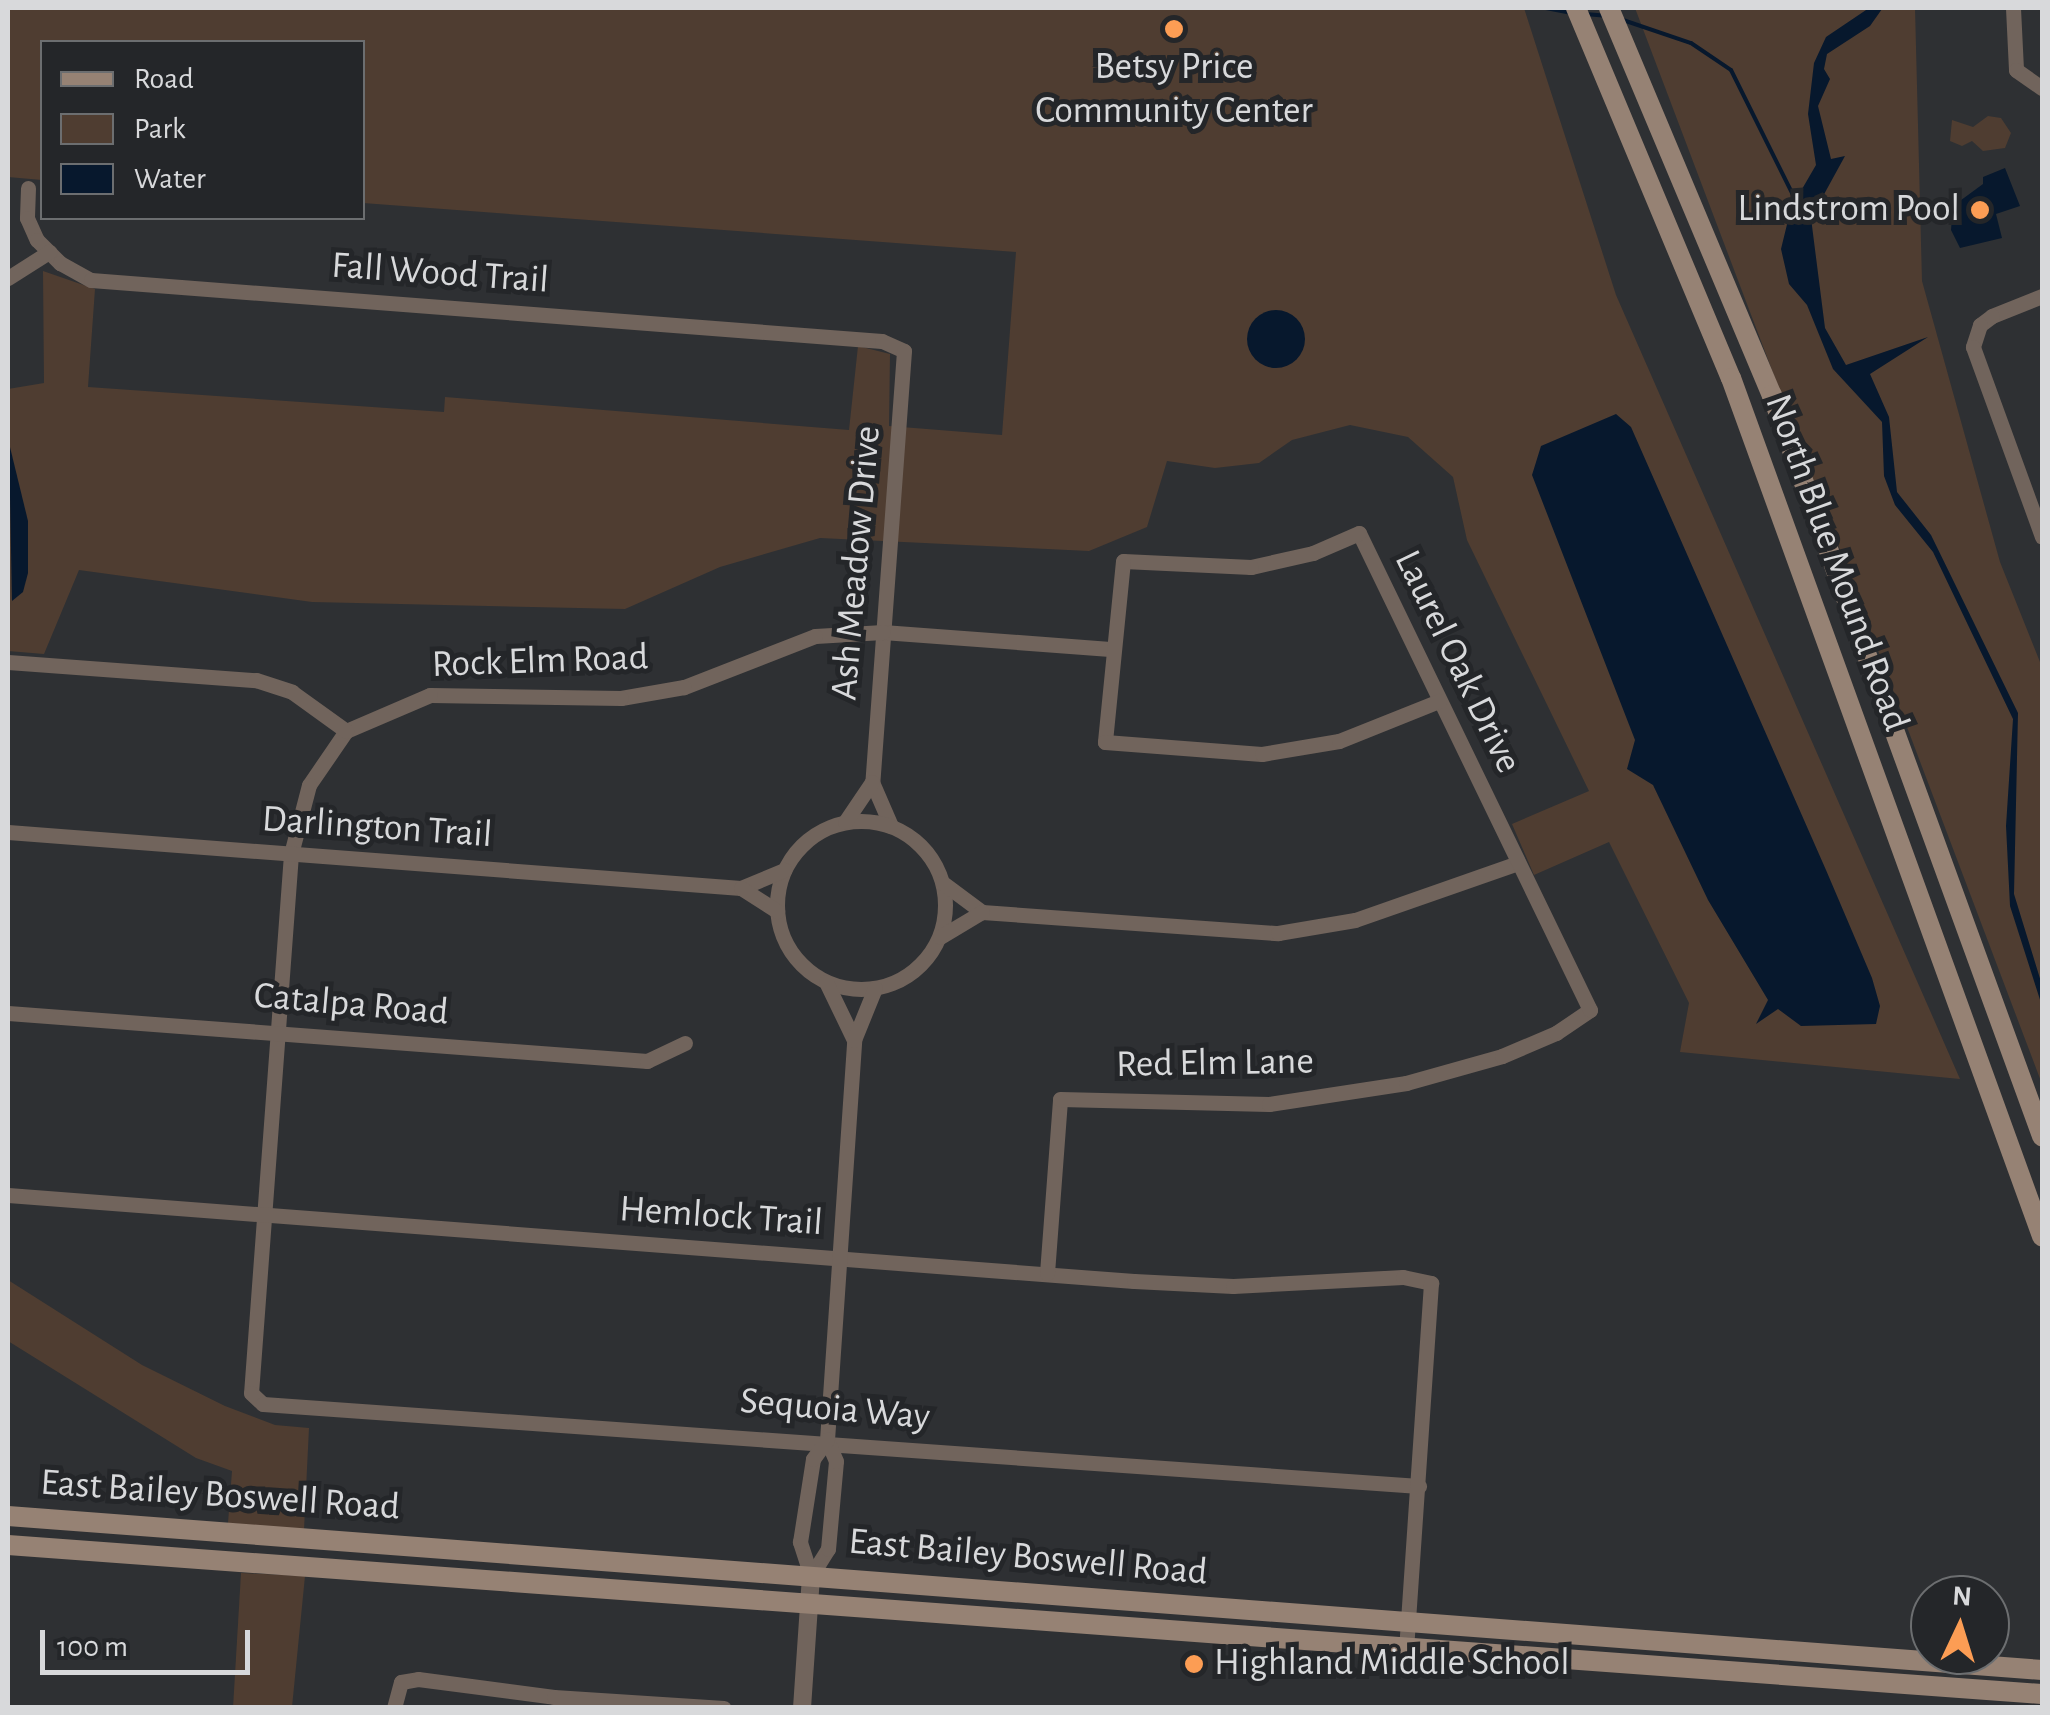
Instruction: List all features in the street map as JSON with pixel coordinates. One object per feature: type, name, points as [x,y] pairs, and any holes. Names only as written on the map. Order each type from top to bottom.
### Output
[{"type":"main road","name":"North Blue Mound Road","points":[[1576,8],[1732,378],[2042,1236]]},
{"type":"main road","name":"North Blue Mound Road","points":[[1609,8],[1772,395],[2029,1099],[2042,1139],[2011,1150]]},
{"type":"main road","name":"East Bailey Boswell Road","points":[[8,1516],[2042,1670]]},
{"type":"main road","name":"East Bailey Boswell Road","points":[[8,1545],[2042,1694]]},
{"type":"main road","points":[[1079,1625],[1081,1598]]},
{"type":"main road","points":[[1166,1631],[1168,1605]]},
{"type":"main road","points":[[1494,1656],[1508,1640],[1570,1643],[1590,1635]]},
{"type":"main road","points":[[1592,1664],[1630,1656],[1694,1658],[1702,1644]]},
{"type":"street","points":[[2013,8],[2016,70],[2042,88]]},
{"type":"street","name":"Fall Wood Trail","points":[[28,188],[27,218],[49,252],[91,280],[882,340],[904,351]]},
{"type":"street","points":[[8,278],[49,252]]},
{"type":"street","points":[[2042,296],[1992,316],[1980,325],[1974,346],[2042,537]]},
{"type":"street","name":"Ash Meadow Drive","points":[[891,826],[872,782],[904,351]]},
{"type":"street","name":"Laurel Oak Drive","points":[[1110,649],[1123,561],[1251,568],[1312,553],[1359,532],[1590,1010]]},
{"type":"street","name":"Rock Elm Road","points":[[346,731],[430,695],[621,698],[684,686],[815,636],[883,632],[1110,649]]},
{"type":"street","points":[[1110,649],[1105,742],[1115,745],[1262,754],[1339,741],[1439,701]]},
{"type":"street","points":[[8,662],[256,680],[292,692],[346,731],[309,785],[291,854],[265,1215]]},
{"type":"street","name":"Ash Meadow Drive","points":[[846,822],[872,782]]},
{"type":"street","points":[[854,1040],[826,982],[792,953],[776,910],[784,870],[809,839],[846,822],[891,826],[932,859],[942,883],[940,937]]},
{"type":"street","name":"Darlington Trail","points":[[8,832],[741,888],[784,870]]},
{"type":"street","points":[[942,883],[982,912],[1278,933],[1355,920],[1518,863]]},
{"type":"street","name":"Darlington Trail","points":[[741,888],[776,910]]},
{"type":"street","points":[[826,982],[875,988],[914,971],[940,937],[982,912]]},
{"type":"street","points":[[811,1576],[828,1549],[836,1461],[827,1440],[854,1040],[875,988]]},
{"type":"street","name":"Red Elm Lane","points":[[1047,1274],[1060,1098],[1269,1104],[1406,1083],[1502,1056],[1556,1034],[1590,1010]]},
{"type":"street","name":"Catalpa Road","points":[[8,1013],[648,1060],[685,1043]]},
{"type":"street","name":"Hemlock Trail","points":[[8,1195],[1233,1286],[1402,1277],[1430,1284],[1419,1486]]},
{"type":"street","name":"Sequoia Way","points":[[265,1215],[250,1392],[263,1404],[827,1440],[1419,1486]]},
{"type":"street","points":[[802,1708],[811,1576],[800,1542],[813,1459],[827,1440]]},
{"type":"street","points":[[1406,1649],[1419,1486]]},
{"type":"street","points":[[394,1708],[401,1682],[418,1679],[554,1702],[724,1708]]},
{"type":"green space","points":[[8,8],[1524,8],[1616,295],[1960,1079],[1680,1052],[1689,1003],[1609,842],[1534,875],[1512,824],[1589,791],[1467,540],[1453,477],[1408,437],[1350,425],[1292,440],[1259,463],[1215,468],[1167,461],[1147,527],[1089,551],[820,538],[720,567],[625,609],[312,602],[79,570],[44,654],[8,651],[8,389],[44,383],[43,271],[95,289],[88,387],[444,412],[445,397],[849,430],[858,346],[890,354],[889,426],[1002,435],[1016,252],[365,203],[365,40],[40,40],[40,180],[8,177]]},
{"type":"green space","points":[[1635,8],[1915,8],[1922,281],[2000,562],[2042,667],[2042,1084]]},
{"type":"green space","points":[[1988,116],[2001,118],[2011,133],[2005,148],[1983,151],[1972,141],[1962,146],[1950,141],[1952,120],[1973,127]]},
{"type":"green space","points":[[8,1280],[142,1365],[225,1406],[275,1425],[309,1428],[304,1530],[228,1523],[232,1471],[196,1458],[8,1341]]},
{"type":"green space","points":[[241,1573],[305,1576],[292,1707],[233,1708]]},
{"type":"water","points":[[1869,8],[1882,9],[1870,26],[1827,54],[1824,69],[1830,79],[1818,106],[1831,159],[1845,156],[1811,218],[1825,328],[1846,365],[1928,337],[1870,374],[1889,417],[1897,492],[1931,535],[2018,713],[2014,894],[2042,985],[2042,1006],[2010,906],[2006,826],[2013,719],[1933,552],[1895,505],[1884,476],[1882,422],[1833,369],[1807,305],[1789,284],[1781,249],[1791,208],[1816,165],[1808,114],[1814,63],[1826,37]]},
{"type":"water","name":"Lindstrom Pool","points":[[2005,168],[2020,206],[1996,214],[2002,238],[1960,248],[1951,230],[1953,206],[1983,184],[1983,177]]},
{"type":"water","points":[[1276,310],[1297,318],[1305,339],[1297,360],[1276,368],[1255,360],[1247,339],[1255,318]]},
{"type":"water","points":[[1616,414],[1631,427],[1826,870],[1872,978],[1880,1006],[1876,1024],[1801,1026],[1778,1009],[1756,1024],[1768,1000],[1708,900],[1653,785],[1627,769],[1635,740],[1532,475],[1541,446]]},
{"type":"water","points":[[9,443],[28,521],[28,573],[23,592],[12,601]]},
{"type":"waterway","points":[[1546,8],[1571,13]]},
{"type":"waterway","points":[[1585,14],[1606,16]]},
{"type":"waterway","points":[[1620,19],[1691,43],[1731,70],[1798,205]]},
{"type":"place","name":"Betsy Price Community Center","points":[[1174,29]]},
{"type":"place","name":"Lindstrom Pool","points":[[1980,210]]},
{"type":"place","name":"Highland Middle School","points":[[1194,1664]]}]
